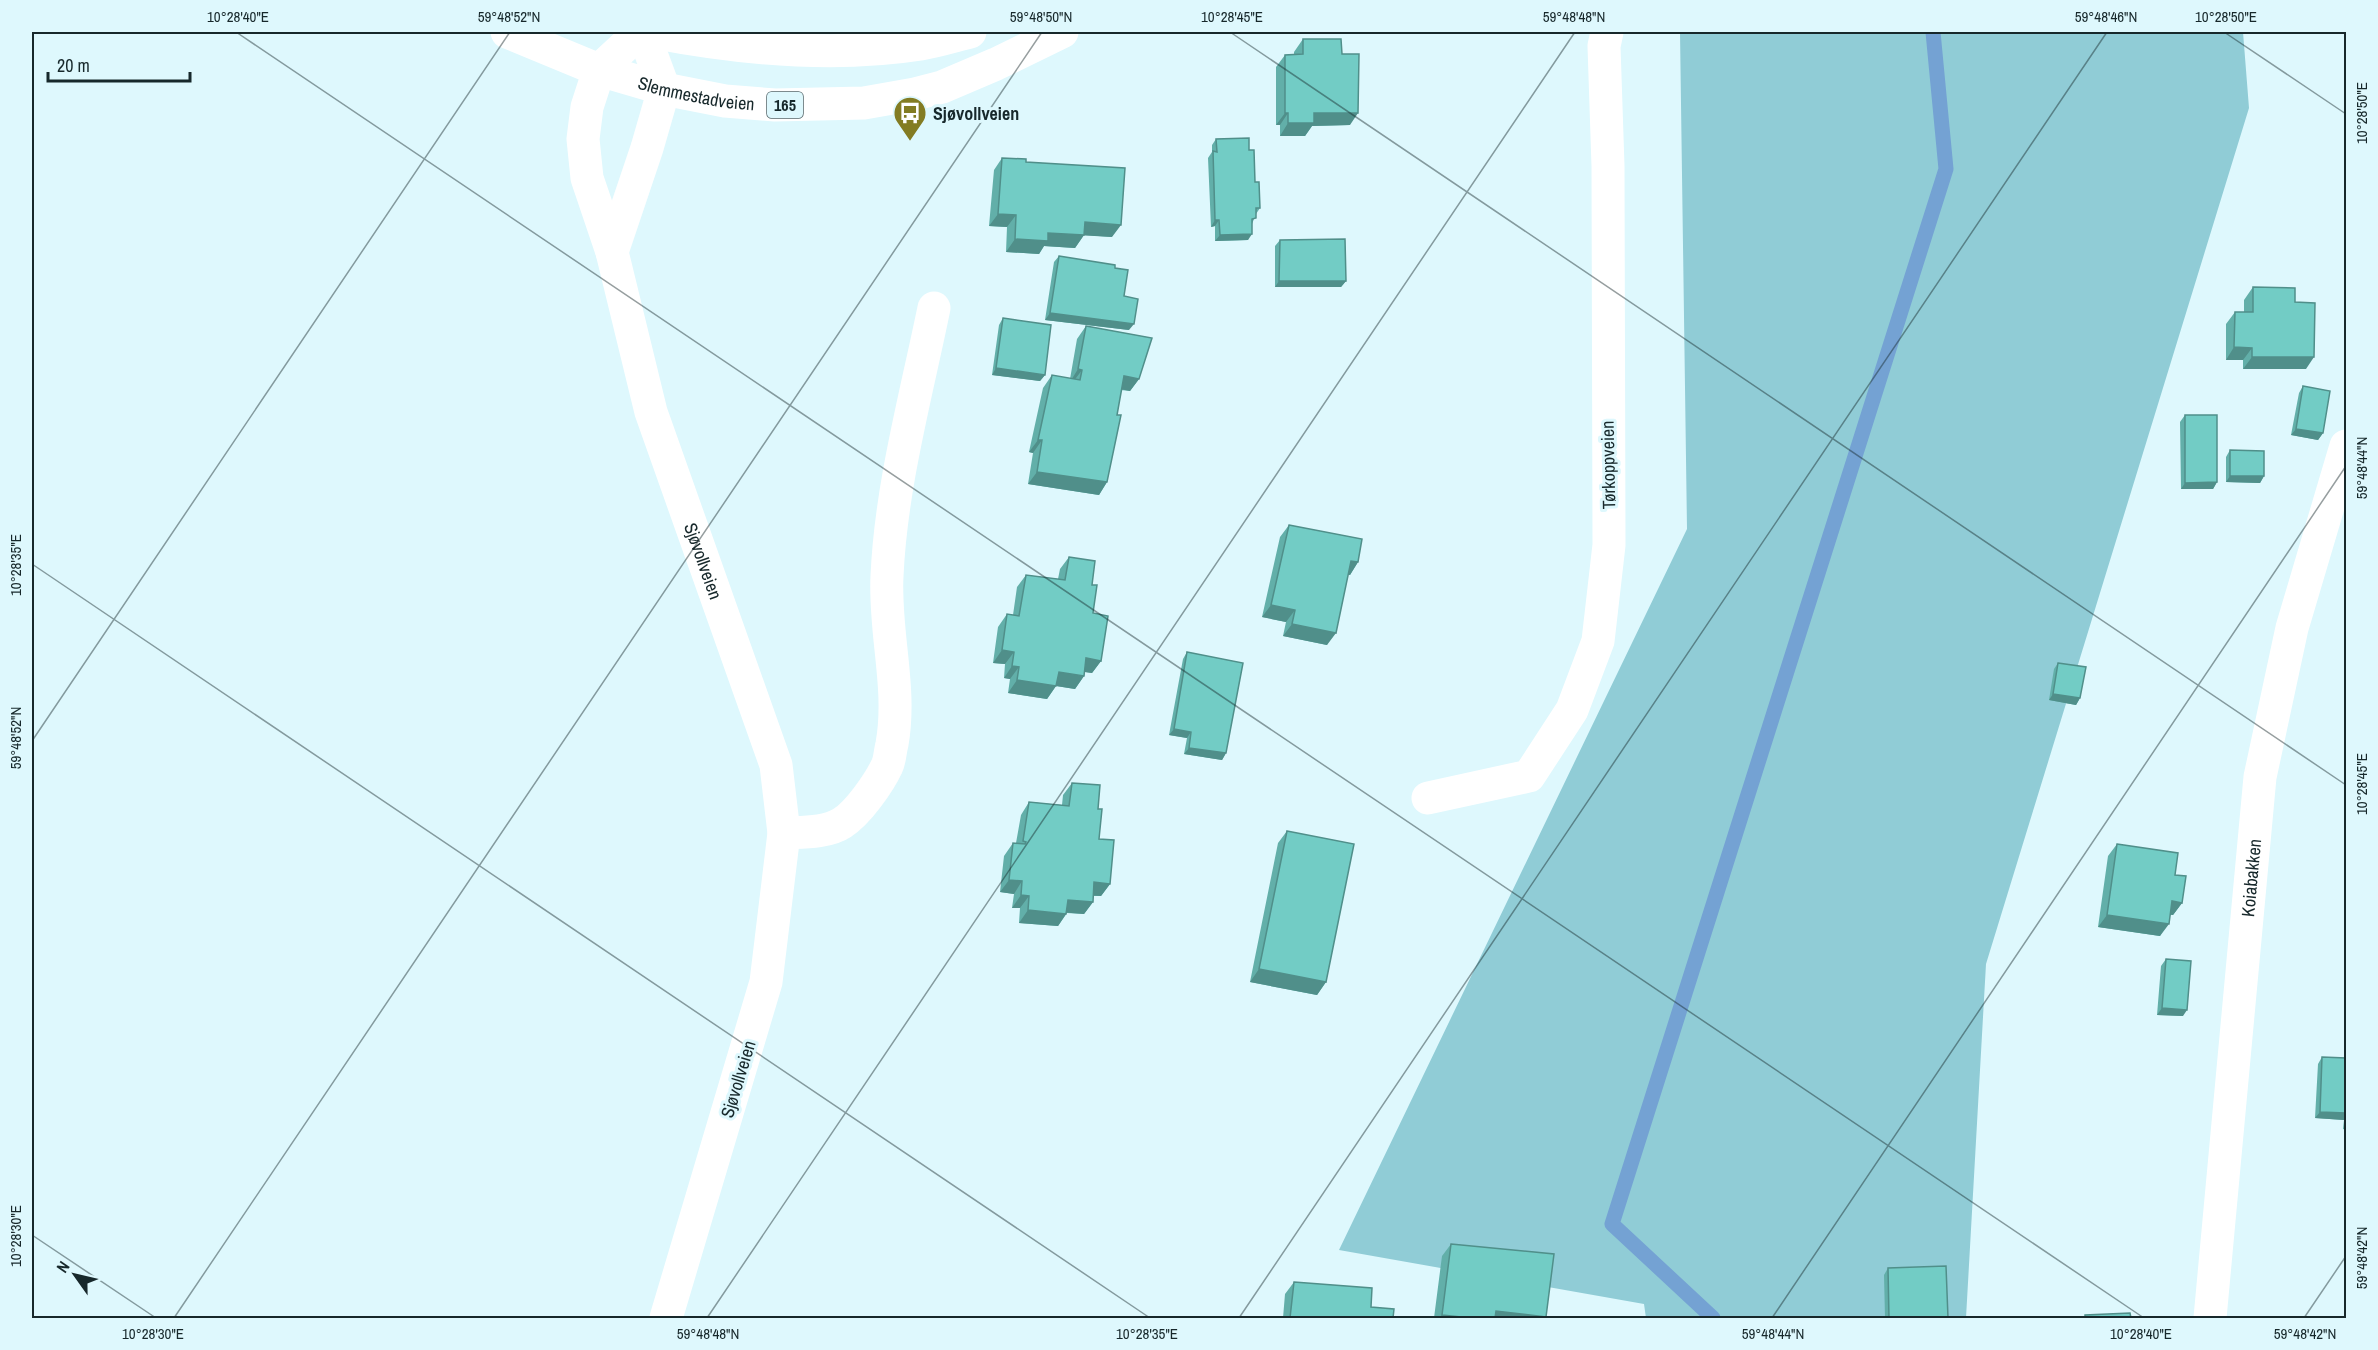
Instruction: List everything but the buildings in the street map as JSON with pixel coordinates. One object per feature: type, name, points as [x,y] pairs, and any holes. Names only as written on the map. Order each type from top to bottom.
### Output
[{"type":"street","name":"Slemmestadveien","points":[[507,32],[599,70],[664,89],[725,101],[775,105],[864,104],[915,94],[942,87],[1062,32]]},
{"type":"street","name":"Sjøvollveien","points":[[664,89],[641,32],[599,70],[587,107],[583,139],[587,178],[612,252],[651,412],[776,765],[784,833],[766,982],[666,1318]]},
{"type":"street","points":[[652,32],[717,43],[832,51],[923,44],[970,32]]},
{"type":"street","name":"Tørkoppveien","points":[[1428,798],[1529,776],[1572,711],[1598,641],[1609,545],[1608,166],[1604,46],[1607,32]]},
{"type":"street","points":[[612,252],[664,89]]},
{"type":"street","points":[[784,833],[819,830],[841,824],[863,802],[887,765],[894,734],[895,686],[888,627],[886,578],[893,504],[934,308]]},
{"type":"street","name":"Koiabakken","points":[[2210,1318],[2260,777],[2292,628],[2346,446]]},
{"type":"shaded area","points":[[1680,32],[2243,32],[2249,108],[1986,964],[1966,1318],[1646,1318],[1644,1304],[1339,1250],[1687,529]]},
{"type":"waterway","points":[[1713,1318],[1612,1224],[1946,169],[1933,32]]},
{"type":"place","name":"Sjøvollveien","points":[[910,142]]}]
